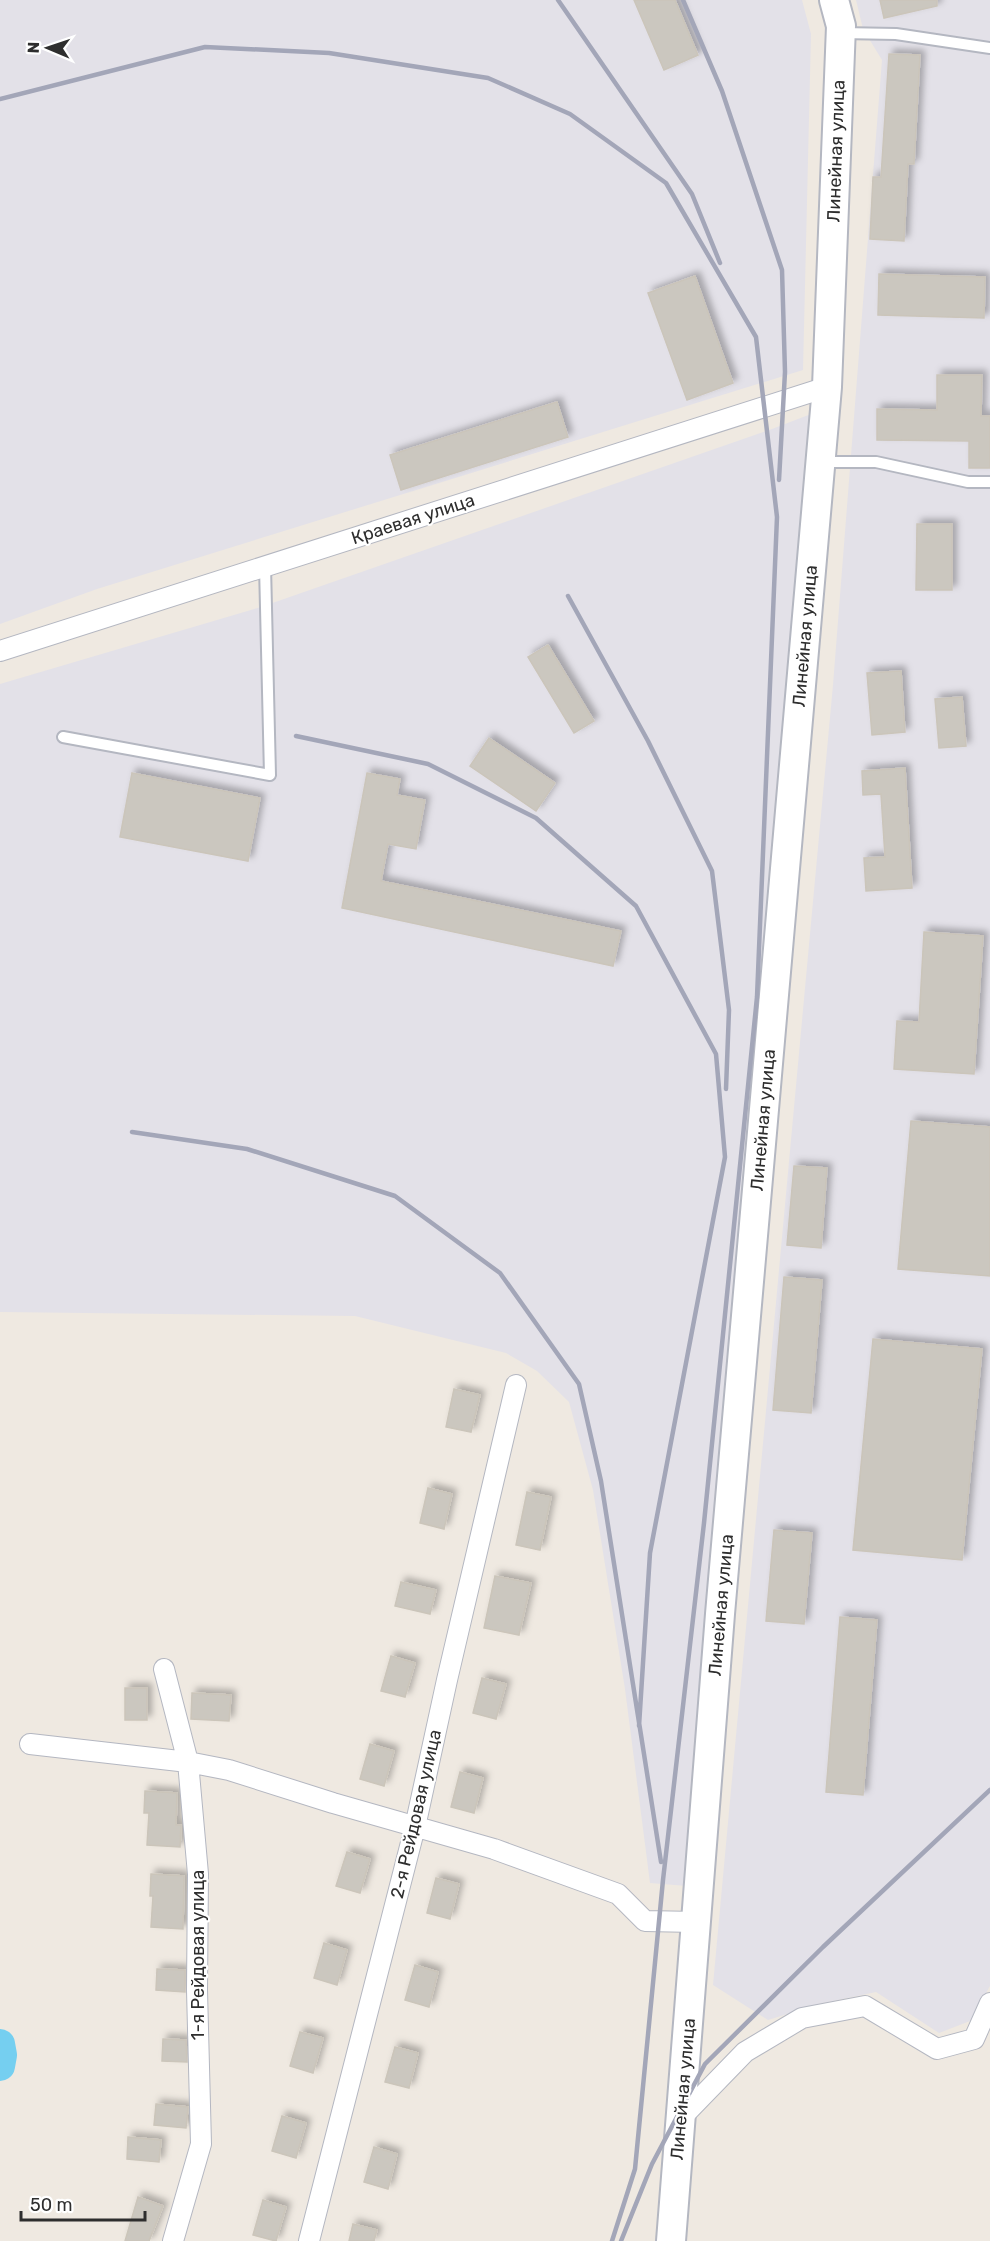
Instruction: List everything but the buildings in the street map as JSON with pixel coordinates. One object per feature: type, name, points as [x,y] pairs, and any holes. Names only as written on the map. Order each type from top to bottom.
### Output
[{"type":"street","name":"Линейная улица","points":[[671,2241],[720,1614],[827,387],[841,26],[834,0]]},
{"type":"street","name":"Краевая улица","points":[[0,651],[827,387]]},
{"type":"street","name":"2-я Рейдовая улица","points":[[309,2241],[414,1827],[516,1385]]},
{"type":"street","name":"1-я Рейдовая улица","points":[[164,1669],[188,1761],[198,1874],[196,1990],[201,2144],[173,2241]]},
{"type":"street","points":[[30,1744],[188,1761],[229,1770],[494,1849],[618,1894],[645,1921],[696,1922]]},
{"type":"street","points":[[680,2119],[744,2052],[802,2018],[865,2006],[937,2049],[974,2039],[990,2003]]},
{"type":"lane","points":[[840,33],[896,34],[990,48]]},
{"type":"lane","points":[[820,462],[876,462],[968,482],[990,482]]},
{"type":"lane","points":[[63,737],[270,775],[265,566]]},
{"type":"shaded area","points":[[0,0],[802,0],[811,34],[803,370],[97,589],[0,624]]},
{"type":"shaded area","points":[[856,0],[990,0],[990,1986],[970,2021],[939,2033],[876,1992],[819,2004],[768,2020],[713,1985],[833,685],[882,60],[863,29]]},
{"type":"shaded area","points":[[811,414],[687,1886],[650,1883],[625,1689],[593,1490],[569,1402],[537,1371],[506,1353],[355,1316],[0,1312],[0,684],[261,607]]},
{"type":"waterway","points":[[0,2044],[2,2055],[0,2066]]},
{"type":"railway","points":[[558,0],[692,194],[720,263]]},
{"type":"railway","points":[[683,0],[722,91],[782,270],[785,372],[779,480]]},
{"type":"railway","points":[[0,99],[205,47],[329,53],[488,78],[570,114],[666,183],[756,337],[777,517],[757,997],[704,1523],[663,1880],[635,2169],[612,2241]]},
{"type":"railway","points":[[568,596],[648,741],[712,871],[729,1010],[726,1089]]},
{"type":"railway","points":[[296,736],[428,764],[536,818],[636,906],[716,1054],[725,1157],[650,1553],[639,1726]]},
{"type":"railway","points":[[132,1132],[247,1149],[395,1196],[500,1273],[579,1384],[601,1481],[661,1862]]},
{"type":"railway","points":[[621,2241],[652,2164],[705,2064],[823,1947],[990,1790]]}]
